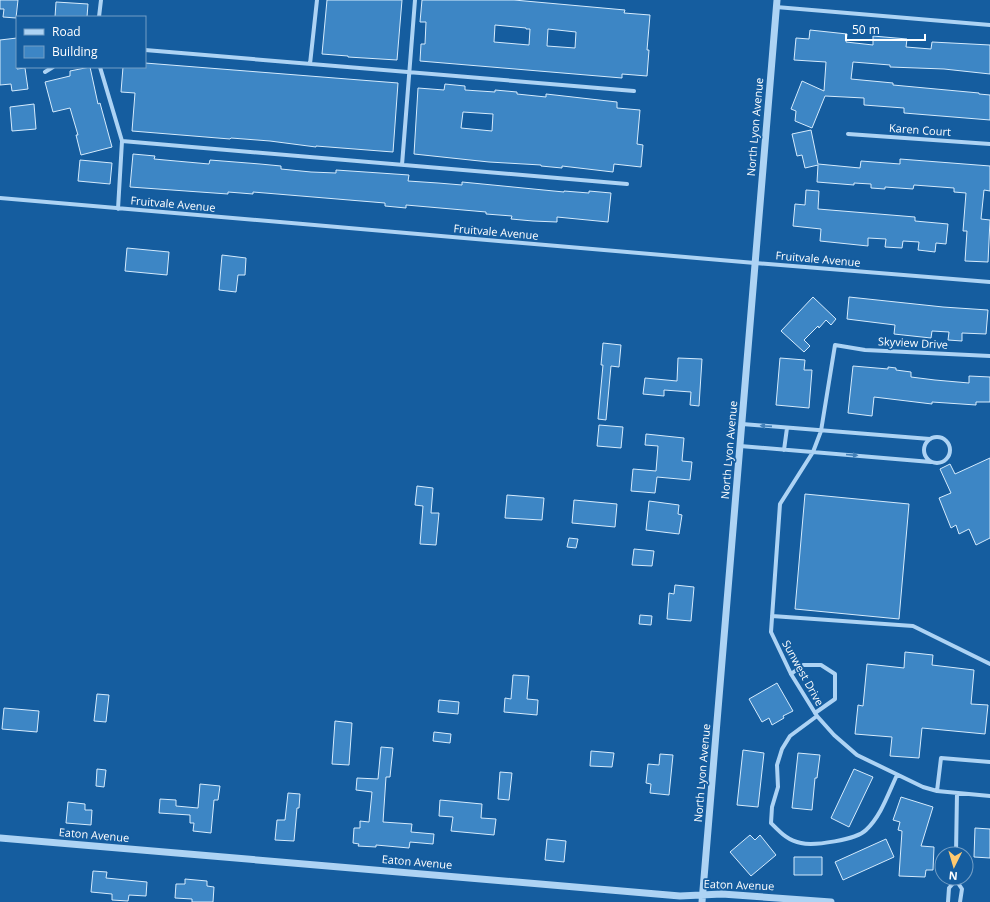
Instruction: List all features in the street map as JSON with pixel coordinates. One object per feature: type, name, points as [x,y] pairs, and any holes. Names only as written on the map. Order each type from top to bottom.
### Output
[{"type":"street","points":[[98,16],[102,0]]},
{"type":"street","points":[[310,64],[317,0]]},
{"type":"street","points":[[402,165],[415,0]]},
{"type":"street","points":[[776,3],[990,25]]},
{"type":"street","name":"North Lyon Avenue","points":[[702,902],[776,3]]},
{"type":"street","points":[[146,50],[634,91]]},
{"type":"street","points":[[45,72],[51,68]]},
{"type":"street","points":[[100,68],[122,141],[118,209]]},
{"type":"street","name":"Karen Court","points":[[848,134],[990,144]]},
{"type":"street","points":[[122,141],[627,184]]},
{"type":"street","name":"Fruitvale Avenue","points":[[0,198],[990,282]]},
{"type":"street","name":"Skyview Drive","points":[[835,345],[865,350],[990,356]]},
{"type":"street","name":"Sunwest Drive","points":[[835,345],[821,431],[813,452],[780,504],[771,632],[790,674],[816,715],[834,735],[857,755],[923,787],[937,791],[990,796]]},
{"type":"street","points":[[740,446],[935,463],[943,462],[949,456],[948,444],[942,438],[930,439],[742,424]]},
{"type":"street","points":[[784,450],[786,428]]},
{"type":"street","points":[[930,439],[925,445],[924,453],[925,457],[931,462]]},
{"type":"street","points":[[772,616],[912,626],[990,664]]},
{"type":"street","points":[[790,674],[803,665],[821,665],[835,674],[835,699],[790,736],[782,749],[777,765],[778,787],[772,807],[771,823],[783,836],[800,843],[820,844],[846,839],[864,832],[877,816],[897,775]]},
{"type":"street","points":[[937,791],[942,758],[990,762]]},
{"type":"street","points":[[956,846],[957,793]]},
{"type":"street","name":"Eaton Avenue","points":[[0,838],[680,896],[722,894],[831,902]]},
{"type":"street","points":[[948,902],[949,888],[951,886]]},
{"type":"street","points":[[960,886],[962,889],[960,902]]},
{"type":"building","points":[[0,0],[18,0],[16,18],[3,17],[4,9],[0,9]]},
{"type":"building","points":[[327,0],[402,0],[397,60],[322,54]]},
{"type":"building","points":[[422,0],[514,0],[625,10],[624,13],[650,15],[647,50],[649,50],[647,76],[622,74],[622,78],[420,61],[421,44],[425,44],[426,22],[420,22]],"holes":[[[495,25],[530,29],[529,45],[494,42]],[[548,29],[576,32],[575,48],[547,46]]]},
{"type":"building","points":[[56,2],[88,4],[87,16],[55,16]]},
{"type":"building","points":[[810,30],[847,34],[846,42],[873,45],[873,36],[907,39],[906,47],[931,49],[932,42],[990,45],[990,74],[944,69],[890,67],[890,65],[853,62],[851,79],[990,95],[990,120],[904,113],[904,108],[864,105],[864,98],[825,96],[812,128],[795,121],[796,111],[791,109],[802,81],[824,91],[826,62],[794,60],[796,38],[809,39]]},
{"type":"building","points":[[16,38],[16,68],[25,68],[28,89],[12,91],[11,84],[0,85],[0,40]]},
{"type":"building","points":[[146,63],[398,83],[393,152],[132,131],[135,93],[121,92],[123,68],[146,68]]},
{"type":"building","points":[[90,68],[98,104],[100,103],[112,147],[81,155],[76,135],[78,135],[70,108],[53,112],[45,82],[70,76],[70,71]]},
{"type":"building","points":[[445,84],[465,86],[465,90],[495,92],[495,90],[546,97],[546,94],[617,102],[617,108],[640,110],[637,144],[643,145],[641,167],[614,164],[613,172],[562,166],[562,168],[414,154],[418,88],[444,90]],"holes":[[[463,112],[493,114],[492,131],[461,128]]]},
{"type":"building","points":[[34,104],[36,129],[12,131],[10,107]]},
{"type":"building","points":[[811,130],[818,164],[860,168],[861,161],[900,164],[900,159],[990,166],[990,191],[984,190],[981,219],[990,220],[988,262],[965,261],[967,231],[963,231],[966,193],[954,192],[954,188],[914,185],[913,189],[885,187],[885,189],[871,188],[871,184],[854,183],[854,185],[817,182],[818,165],[805,168],[802,155],[797,156],[792,134]]},
{"type":"building","points":[[133,154],[155,156],[154,159],[209,164],[210,160],[281,166],[281,169],[311,172],[336,173],[336,170],[409,175],[408,181],[462,185],[462,182],[564,192],[589,193],[589,191],[611,193],[608,222],[557,217],[557,222],[533,221],[511,219],[512,216],[486,214],[486,212],[406,205],[406,208],[385,206],[385,203],[253,192],[253,194],[228,192],[228,194],[130,187]]},
{"type":"building","points":[[80,160],[112,163],[110,184],[78,181]]},
{"type":"building","points":[[806,190],[819,191],[818,209],[915,217],[915,221],[948,224],[946,244],[936,243],[935,252],[918,250],[919,242],[903,241],[902,248],[885,247],[886,239],[868,238],[868,246],[820,241],[821,229],[793,226],[795,204],[805,205]]},
{"type":"building","points":[[127,248],[169,252],[167,275],[125,271]]},
{"type":"building","points":[[222,255],[246,258],[245,275],[238,275],[236,292],[219,290]]},
{"type":"building","points":[[813,297],[836,319],[831,325],[826,320],[819,328],[818,326],[804,340],[810,346],[804,352],[781,331]]},
{"type":"building","points":[[849,297],[943,307],[988,310],[986,334],[962,333],[962,341],[948,340],[949,332],[932,331],[931,338],[894,334],[895,325],[847,319]]},
{"type":"building","points":[[603,343],[621,345],[619,367],[611,366],[606,420],[598,419],[603,365],[601,365]]},
{"type":"building","points":[[678,358],[702,359],[699,406],[690,405],[691,392],[664,390],[664,396],[643,394],[645,378],[677,381]]},
{"type":"building","points":[[780,358],[805,360],[804,370],[812,370],[809,408],[776,405]]},
{"type":"building","points":[[853,366],[888,369],[888,367],[896,368],[896,370],[911,372],[911,377],[969,383],[969,376],[990,377],[990,402],[976,402],[976,405],[932,402],[932,404],[874,397],[872,416],[848,413]]},
{"type":"building","points":[[599,425],[623,427],[621,448],[597,446]]},
{"type":"building","points":[[646,434],[684,438],[682,461],[692,462],[690,480],[657,477],[655,493],[631,491],[633,469],[656,471],[658,446],[645,445]]},
{"type":"building","points":[[990,458],[990,538],[976,545],[969,529],[959,534],[956,525],[951,528],[939,498],[951,493],[940,469],[950,464],[955,474]]},
{"type":"building","points":[[417,486],[433,488],[431,513],[439,513],[436,545],[420,544],[423,506],[415,505]]},
{"type":"building","points":[[805,494],[909,504],[899,619],[795,609]]},
{"type":"building","points":[[507,495],[544,498],[542,520],[505,518]]},
{"type":"building","points":[[574,500],[617,504],[615,527],[572,523]]},
{"type":"building","points":[[649,501],[679,505],[678,514],[682,515],[679,534],[646,530]]},
{"type":"building","points":[[569,538],[578,539],[576,548],[567,547]]},
{"type":"building","points":[[634,549],[654,551],[652,566],[632,565]]},
{"type":"building","points":[[675,585],[694,587],[691,621],[667,619],[669,593],[674,594]]},
{"type":"building","points":[[640,615],[652,616],[651,625],[639,624]]},
{"type":"building","points":[[905,652],[933,655],[932,665],[974,670],[971,704],[988,705],[985,734],[922,728],[919,758],[890,756],[892,737],[855,734],[858,705],[863,706],[867,664],[904,668]]},
{"type":"building","points":[[513,675],[529,676],[527,699],[538,700],[537,715],[504,712],[505,698],[511,699]]},
{"type":"building","points":[[777,683],[793,711],[783,716],[784,718],[772,725],[769,718],[762,722],[749,699]]},
{"type":"building","points":[[97,694],[109,695],[106,722],[94,721]]},
{"type":"building","points":[[439,700],[459,702],[458,714],[438,712]]},
{"type":"building","points":[[4,708],[39,711],[37,732],[2,729]]},
{"type":"building","points":[[335,721],[352,723],[349,765],[332,764]]},
{"type":"building","points":[[434,732],[451,734],[450,743],[433,741]]},
{"type":"building","points":[[381,747],[393,748],[390,777],[386,777],[383,822],[412,824],[411,832],[434,834],[433,844],[410,842],[409,848],[376,845],[376,847],[358,846],[359,844],[353,843],[354,828],[360,828],[360,821],[369,822],[372,792],[356,790],[357,778],[378,779]]},
{"type":"building","points":[[743,750],[764,753],[758,807],[737,805]]},
{"type":"building","points":[[591,751],[614,753],[612,767],[590,766]]},
{"type":"building","points":[[798,753],[820,755],[817,778],[815,778],[812,810],[792,808]]},
{"type":"building","points":[[660,754],[673,755],[669,795],[650,793],[651,784],[646,783],[648,764],[659,765]]},
{"type":"building","points":[[97,769],[106,770],[104,787],[96,786]]},
{"type":"building","points":[[854,769],[873,777],[849,827],[831,818]]},
{"type":"building","points":[[500,772],[512,773],[509,800],[498,799]]},
{"type":"building","points":[[200,784],[220,786],[218,800],[214,800],[211,833],[193,831],[194,823],[190,823],[190,815],[159,813],[160,799],[176,800],[176,806],[198,808]]},
{"type":"building","points":[[288,793],[300,794],[299,808],[297,808],[294,841],[275,840],[277,820],[285,820]]},
{"type":"building","points":[[901,797],[933,807],[921,846],[934,847],[933,870],[926,870],[925,877],[899,876],[902,831],[898,830],[900,822],[893,820]]},
{"type":"building","points":[[440,800],[482,804],[481,818],[496,819],[494,835],[451,831],[453,817],[439,816]]},
{"type":"building","points":[[68,802],[85,804],[85,810],[92,810],[91,825],[66,823]]},
{"type":"building","points":[[975,828],[990,829],[990,858],[974,857]]},
{"type":"building","points":[[750,835],[755,840],[760,835],[776,855],[751,876],[730,852]]},
{"type":"building","points":[[547,839],[566,841],[564,862],[545,860]]},
{"type":"building","points":[[886,839],[894,857],[843,880],[835,862]]},
{"type":"building","points":[[794,857],[822,857],[822,875],[794,875]]},
{"type":"building","points":[[93,871],[107,872],[106,878],[147,882],[146,896],[129,895],[128,901],[112,900],[112,894],[91,892]]},
{"type":"building","points":[[185,879],[207,881],[207,886],[214,887],[213,902],[192,902],[192,899],[175,898],[176,884],[185,884]]}]
